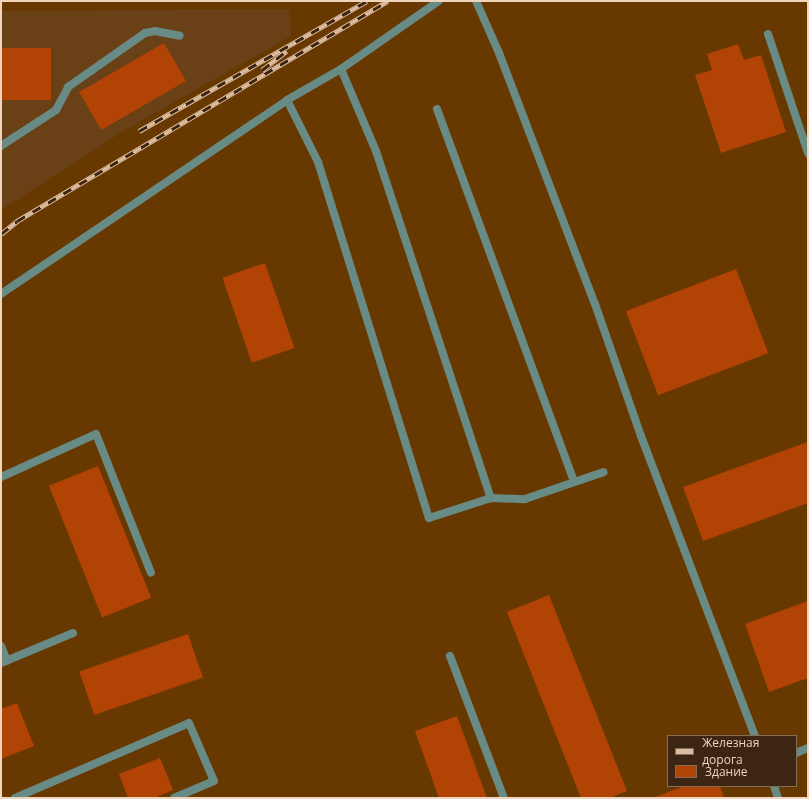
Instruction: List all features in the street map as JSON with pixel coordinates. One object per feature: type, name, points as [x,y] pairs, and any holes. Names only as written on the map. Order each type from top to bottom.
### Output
[{"type":"lane","points":[[1,294],[287,100],[341,69],[439,1]]},
{"type":"lane","points":[[476,1],[499,53],[595,304],[641,436],[755,735]]},
{"type":"lane","points":[[1,146],[56,110],[68,87],[145,33],[155,31],[180,36]]},
{"type":"lane","points":[[768,34],[808,154]]},
{"type":"lane","points":[[341,69],[376,151],[491,498]]},
{"type":"lane","points":[[287,100],[318,162],[430,518],[491,498],[525,499],[604,472]]},
{"type":"lane","points":[[437,110],[574,482]]},
{"type":"lane","points":[[1,477],[96,434],[151,573]]},
{"type":"lane","points":[[1,646],[4,662],[73,633]]},
{"type":"lane","points":[[450,656],[504,798]]},
{"type":"lane","points":[[15,798],[189,723],[214,781],[174,798]]},
{"type":"lane","points":[[797,753],[808,748]]},
{"type":"lane","points":[[774,787],[778,798]]},
{"type":"shaded area","points":[[289,9],[291,36],[130,127],[1,210],[1,11]]},
{"type":"building","points":[[164,43],[186,81],[101,130],[79,92]]},
{"type":"building","points":[[738,44],[744,60],[761,55],[786,132],[721,153],[695,75],[712,70],[707,54]]},
{"type":"building","points":[[1,48],[51,48],[51,100],[1,100]]},
{"type":"building","points":[[265,263],[294,348],[252,363],[222,278]]},
{"type":"building","points":[[736,269],[768,353],[658,395],[626,311]]},
{"type":"building","points":[[808,442],[808,503],[703,541],[683,487]]},
{"type":"building","points":[[98,466],[151,598],[102,618],[49,486]]},
{"type":"building","points":[[549,595],[627,791],[609,798],[581,798],[507,612]]},
{"type":"building","points":[[808,601],[808,678],[769,692],[745,624]]},
{"type":"building","points":[[188,634],[203,677],[94,715],[79,671]]},
{"type":"building","points":[[17,703],[34,746],[1,759],[1,709]]},
{"type":"building","points":[[457,716],[487,798],[439,798],[415,731]]},
{"type":"building","points":[[160,758],[173,790],[154,798],[128,798],[119,774]]},
{"type":"building","points":[[681,787],[720,787],[724,798],[653,798]]},
{"type":"railway","points":[[139,131],[367,1]]},
{"type":"railway","points":[[1,234],[17,221],[388,1]]},
{"type":"railway","points":[[262,70],[286,51]]}]
